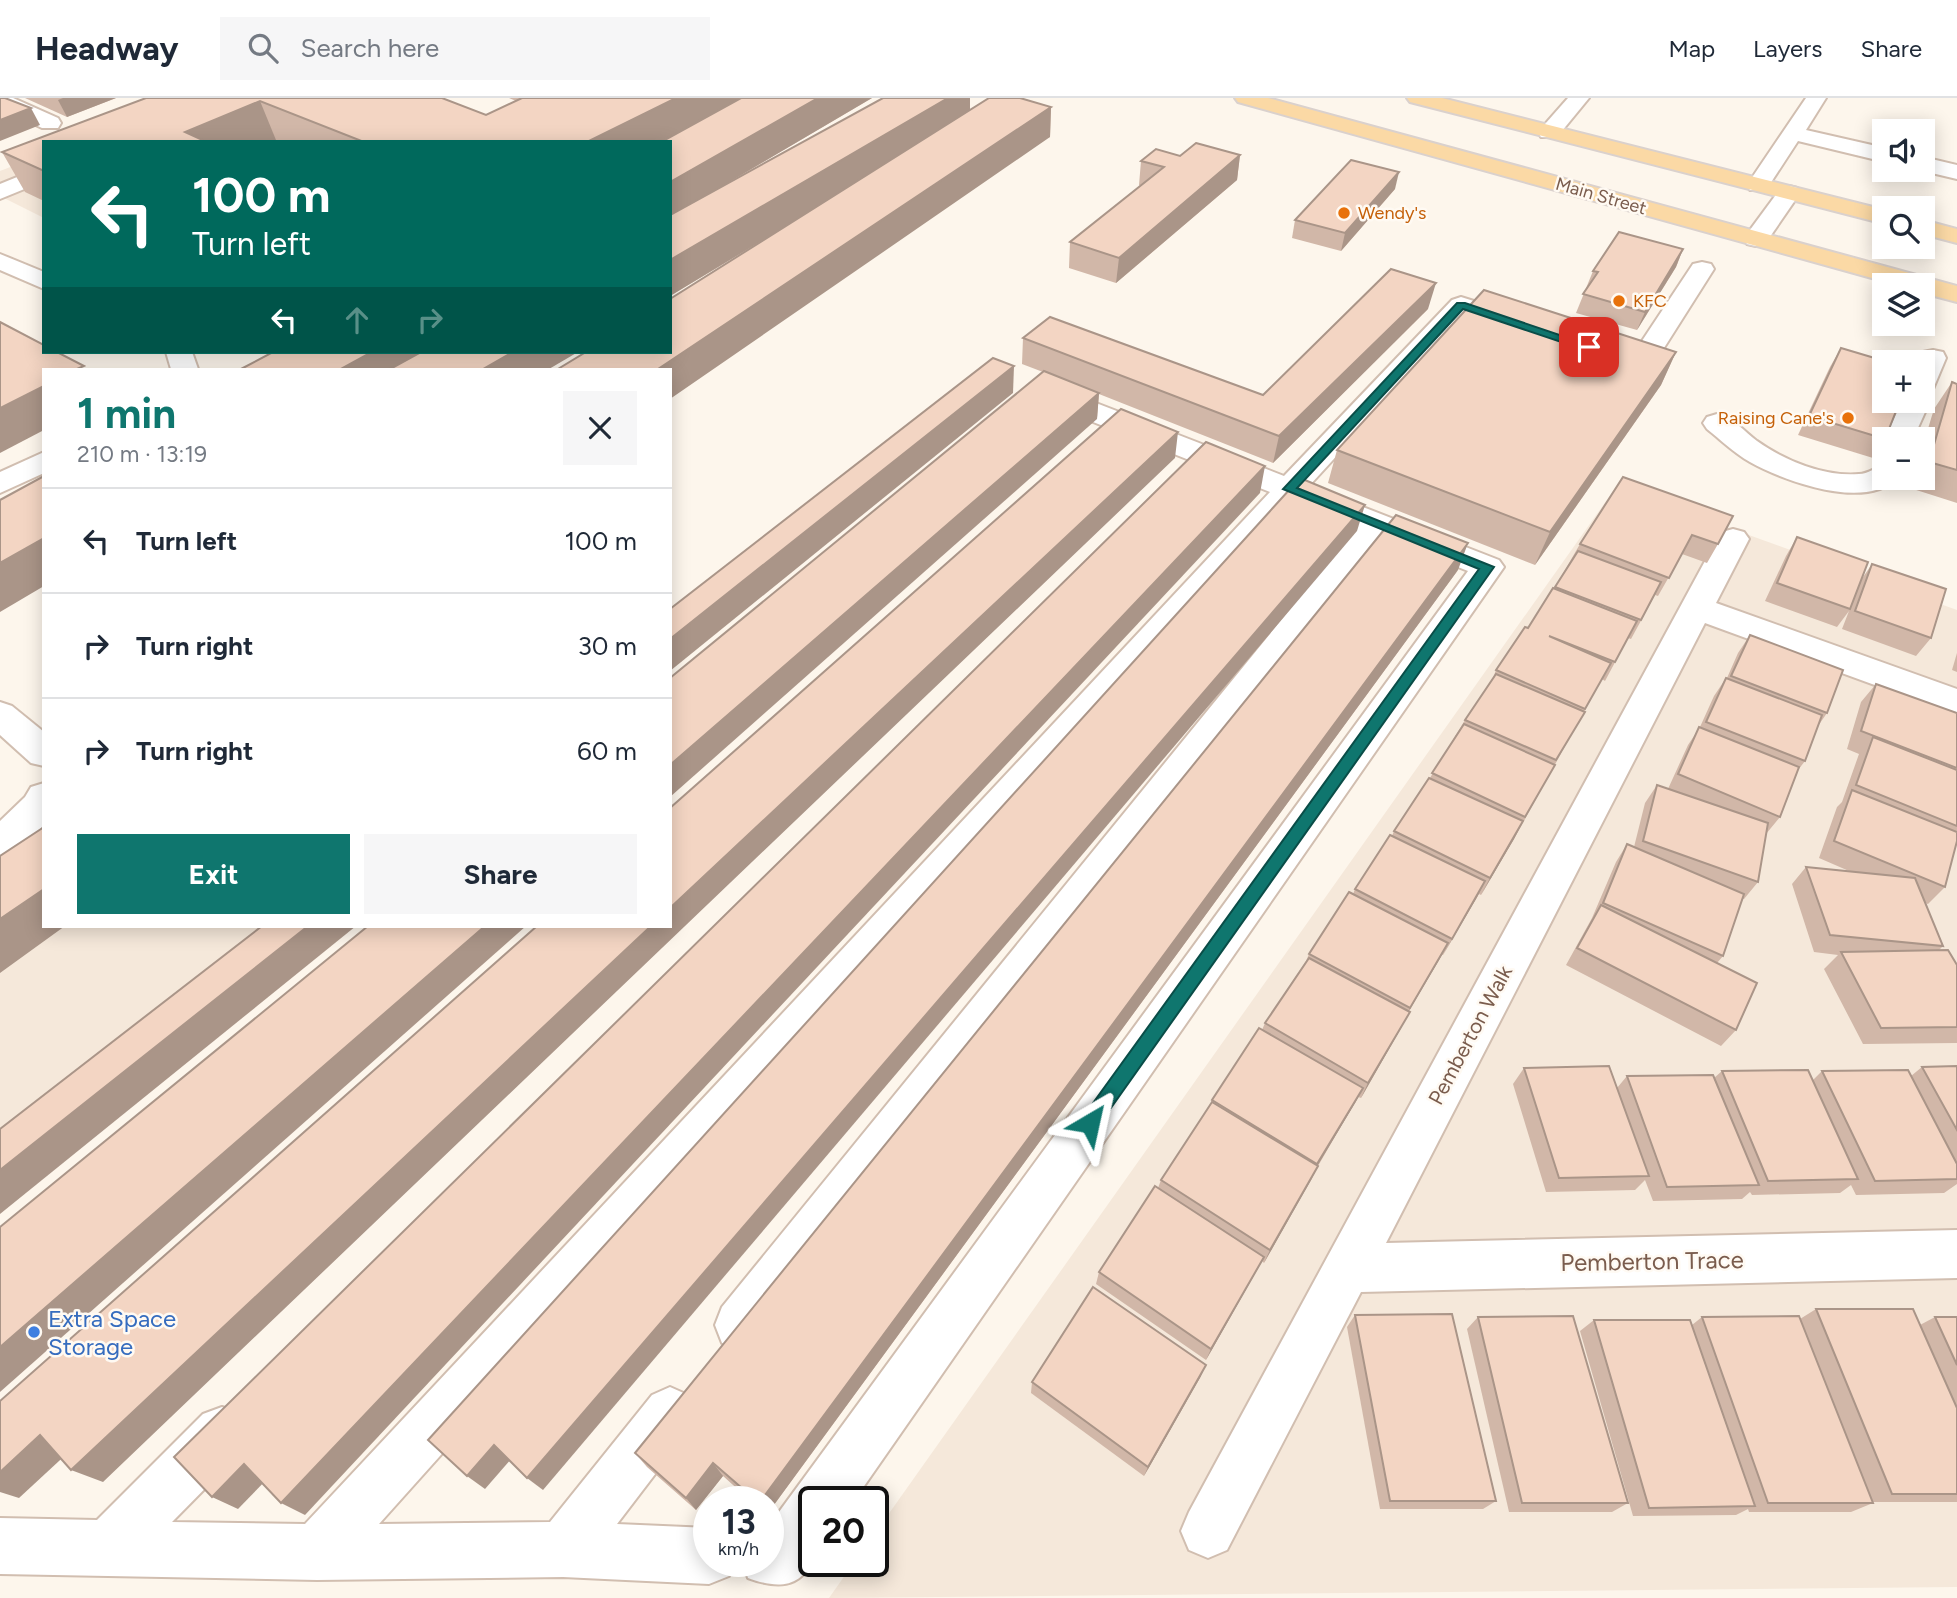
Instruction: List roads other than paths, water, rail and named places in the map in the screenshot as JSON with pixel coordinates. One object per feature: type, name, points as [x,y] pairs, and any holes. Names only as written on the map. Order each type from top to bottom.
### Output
[{"type":"main road","name":"Main Street","points":[[1245,98],[1957,294]]},
{"type":"main road","points":[[1417,98],[1872,214]]},
{"type":"main road","points":[[1935,230],[1957,236]]},
{"type":"lane","points":[[1549,132],[1579,98]]},
{"type":"lane","points":[[1758,185],[1816,98]]},
{"type":"lane","points":[[0,100],[50,123]]},
{"type":"lane","points":[[1793,133],[1872,152]]},
{"type":"lane","points":[[1935,167],[1957,172]]},
{"type":"lane","points":[[0,192],[42,174]]},
{"type":"lane","points":[[1756,239],[1789,193]]},
{"type":"lane","points":[[0,261],[42,281]]},
{"type":"lane","points":[[1589,347],[1640,364],[1702,269]]},
{"type":"lane","points":[[317,1552],[1289,489],[1461,305],[1538,331]]},
{"type":"lane","points":[[831,1486],[1488,567],[1197,453],[1101,428],[1033,388],[1022,397]]},
{"type":"lane","points":[[1717,423],[1760,456],[1813,476],[1841,483],[1861,484],[1872,481]]},
{"type":"lane","points":[[1168,482],[1197,453]]},
{"type":"lane","points":[[0,484],[42,461]]},
{"type":"lane","points":[[718,1353],[1376,524]]},
{"type":"lane","name":"Pemberton Walk","points":[[1208,1531],[1733,540]]},
{"type":"lane","points":[[1696,608],[1957,702]]},
{"type":"lane","points":[[0,715],[42,751]]},
{"type":"lane","points":[[0,844],[42,801]]},
{"type":"lane","name":"Pemberton Trace","points":[[1347,1268],[1957,1254]]},
{"type":"lane","points":[[563,1549],[692,1385]]},
{"type":"lane","points":[[110,1546],[247,1408]]},
{"type":"lane","points":[[784,1552],[798,1532]]},
{"type":"lane","points":[[0,1546],[317,1552],[563,1549],[693,1555]]},
{"type":"place","name":"Wendy's","points":[[1344,213]]},
{"type":"place","name":"KFC","points":[[1619,301]]},
{"type":"place","name":"Raising Cane's","points":[[1848,418]]},
{"type":"place","name":"Extra Space Storage","points":[[34,1332]]}]
